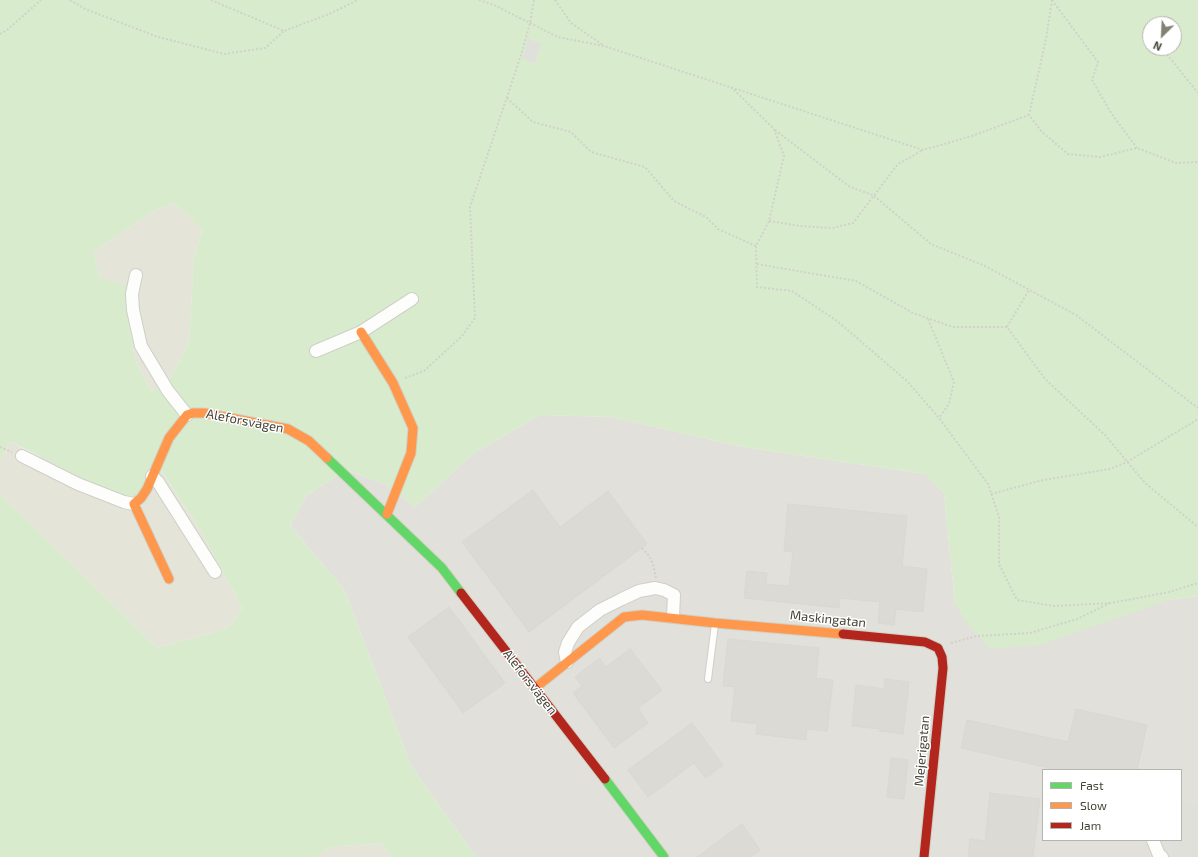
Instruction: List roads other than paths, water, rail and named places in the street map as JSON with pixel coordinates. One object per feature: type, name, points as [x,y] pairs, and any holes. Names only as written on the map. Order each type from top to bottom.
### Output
[{"type":"street","points":[[136,275],[132,294],[133,310],[141,346],[168,391],[187,415]]},
{"type":"street","points":[[316,351],[361,332],[412,299]]},
{"type":"street","points":[[361,332],[393,383],[413,428],[411,453],[387,514]]},
{"type":"street","name":"Aleforsvägen","points":[[134,504],[147,489],[169,438],[187,415],[193,413],[204,413],[288,429],[309,441],[442,568],[574,737],[664,857]]},
{"type":"street","points":[[22,456],[78,484],[124,502],[134,504],[169,579]]},
{"type":"street","points":[[152,476],[158,482],[215,572]]},
{"type":"street","points":[[567,662],[565,652],[568,643],[578,627],[600,610],[639,591],[655,588],[664,590],[674,596],[673,617]]},
{"type":"street","name":"Maskingatan","points":[[535,688],[624,617],[642,614],[715,623],[784,628],[925,642],[938,648]]},
{"type":"street","name":"Mejerigatan","points":[[924,857],[943,668],[942,657],[938,648]]},
{"type":"street","points":[[1153,841],[1159,855],[1162,857]]},
{"type":"lane","points":[[708,680],[715,623]]}]
